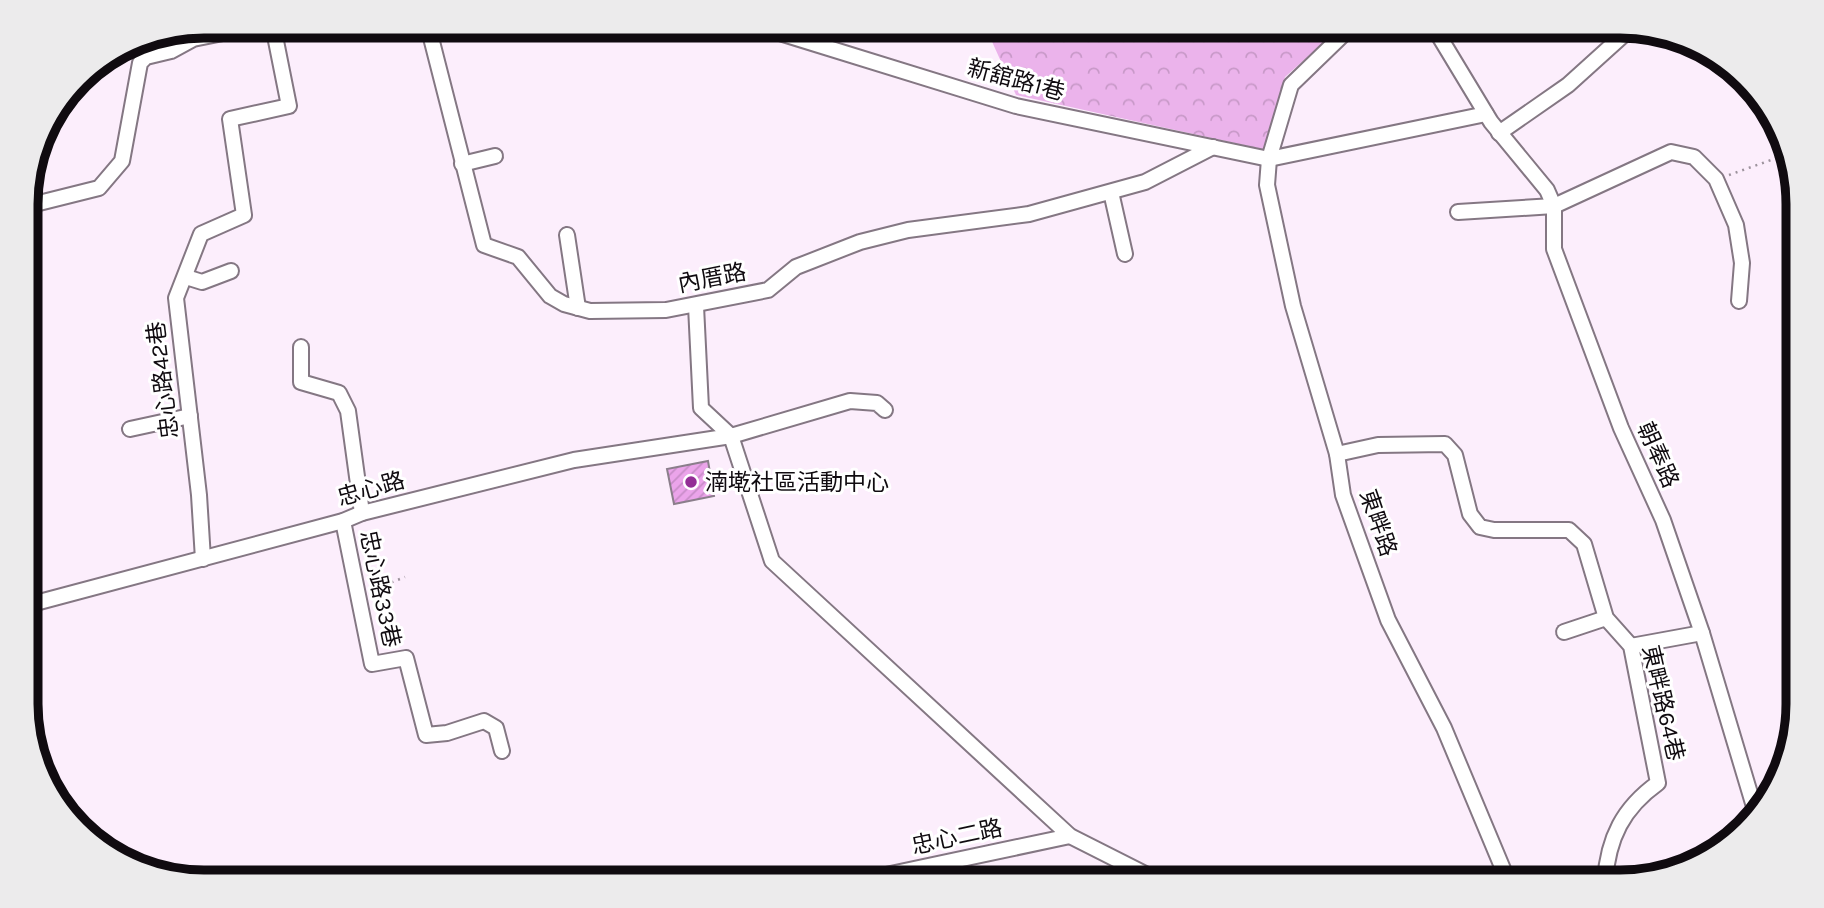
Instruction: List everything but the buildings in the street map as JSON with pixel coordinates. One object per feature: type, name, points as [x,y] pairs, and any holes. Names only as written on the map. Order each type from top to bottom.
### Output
[{"type":"street","name":"東畔路","points":[[1339,38],[1291,85],[1269,159],[1267,185],[1293,306],[1336,454],[1343,495],[1388,620],[1444,728],[1503,869]]},
{"type":"street","points":[[1440,38],[1486,114],[1547,190],[1555,206]]},
{"type":"street","points":[[1499,133],[1568,85],[1620,38]]},
{"type":"street","name":"忠心路42巷","points":[[203,559],[176,298],[201,234],[244,215],[230,118],[289,106],[276,39]]},
{"type":"street","name":"內厝路","points":[[431,39],[484,245],[518,257],[550,296],[578,308],[620,312],[696,306],[768,290],[796,267],[860,242],[908,230],[1029,214],[1145,182],[1213,147]]},
{"type":"street","name":"新舘路1巷","points":[[798,39],[1016,106],[1269,159]]},
{"type":"street","points":[[39,203],[99,188],[122,161],[140,63],[146,57],[171,51],[183,40]]},
{"type":"street","points":[[1269,159],[1486,114]]},
{"type":"street","points":[[1458,212],[1555,206],[1671,152],[1695,157],[1716,179],[1736,225],[1742,263],[1739,301]]},
{"type":"street","points":[[462,164],[495,156]]},
{"type":"street","points":[[1111,191],[1125,254]]},
{"type":"street","name":"朝奉路","points":[[1555,206],[1554,249],[1621,428],[1663,520],[1702,633],[1753,802]]},
{"type":"street","points":[[567,235],[578,308]]},
{"type":"street","points":[[186,276],[202,282],[231,271]]},
{"type":"street","points":[[696,306],[701,408],[731,436],[772,561],[1070,836],[1137,869]]},
{"type":"street","points":[[301,347],[300,382],[339,394],[348,411],[362,513]]},
{"type":"street","name":"忠心路","points":[[38,602],[343,521],[362,513],[574,460],[731,436],[850,401],[877,403],[885,410]]},
{"type":"street","points":[[130,429],[190,416]]},
{"type":"street","name":"東畔路64巷","points":[[1336,454],[1378,446],[1445,444],[1455,455],[1470,514],[1480,527],[1494,530],[1569,530],[1584,544],[1606,618],[1631,646],[1658,783],[1635,799],[1617,831],[1606,869]]},
{"type":"street","name":"忠心路33巷","points":[[343,521],[372,664],[406,657],[426,735],[447,733],[484,721],[496,728],[502,751]]},
{"type":"street","points":[[1564,632],[1606,618]]},
{"type":"street","points":[[1631,646],[1702,633]]},
{"type":"street","name":"忠心二路","points":[[912,870],[1070,836]]},
{"type":"path","points":[[1716,179],[1778,157]]},
{"type":"path","points":[[359,594],[405,577]]},
{"type":"green space","points":[[991,38],[1328,38],[1285,77],[1266,150],[1016,95]]},
{"type":"place","name":"湳墘社區活動中心","points":[[691,482]]}]
